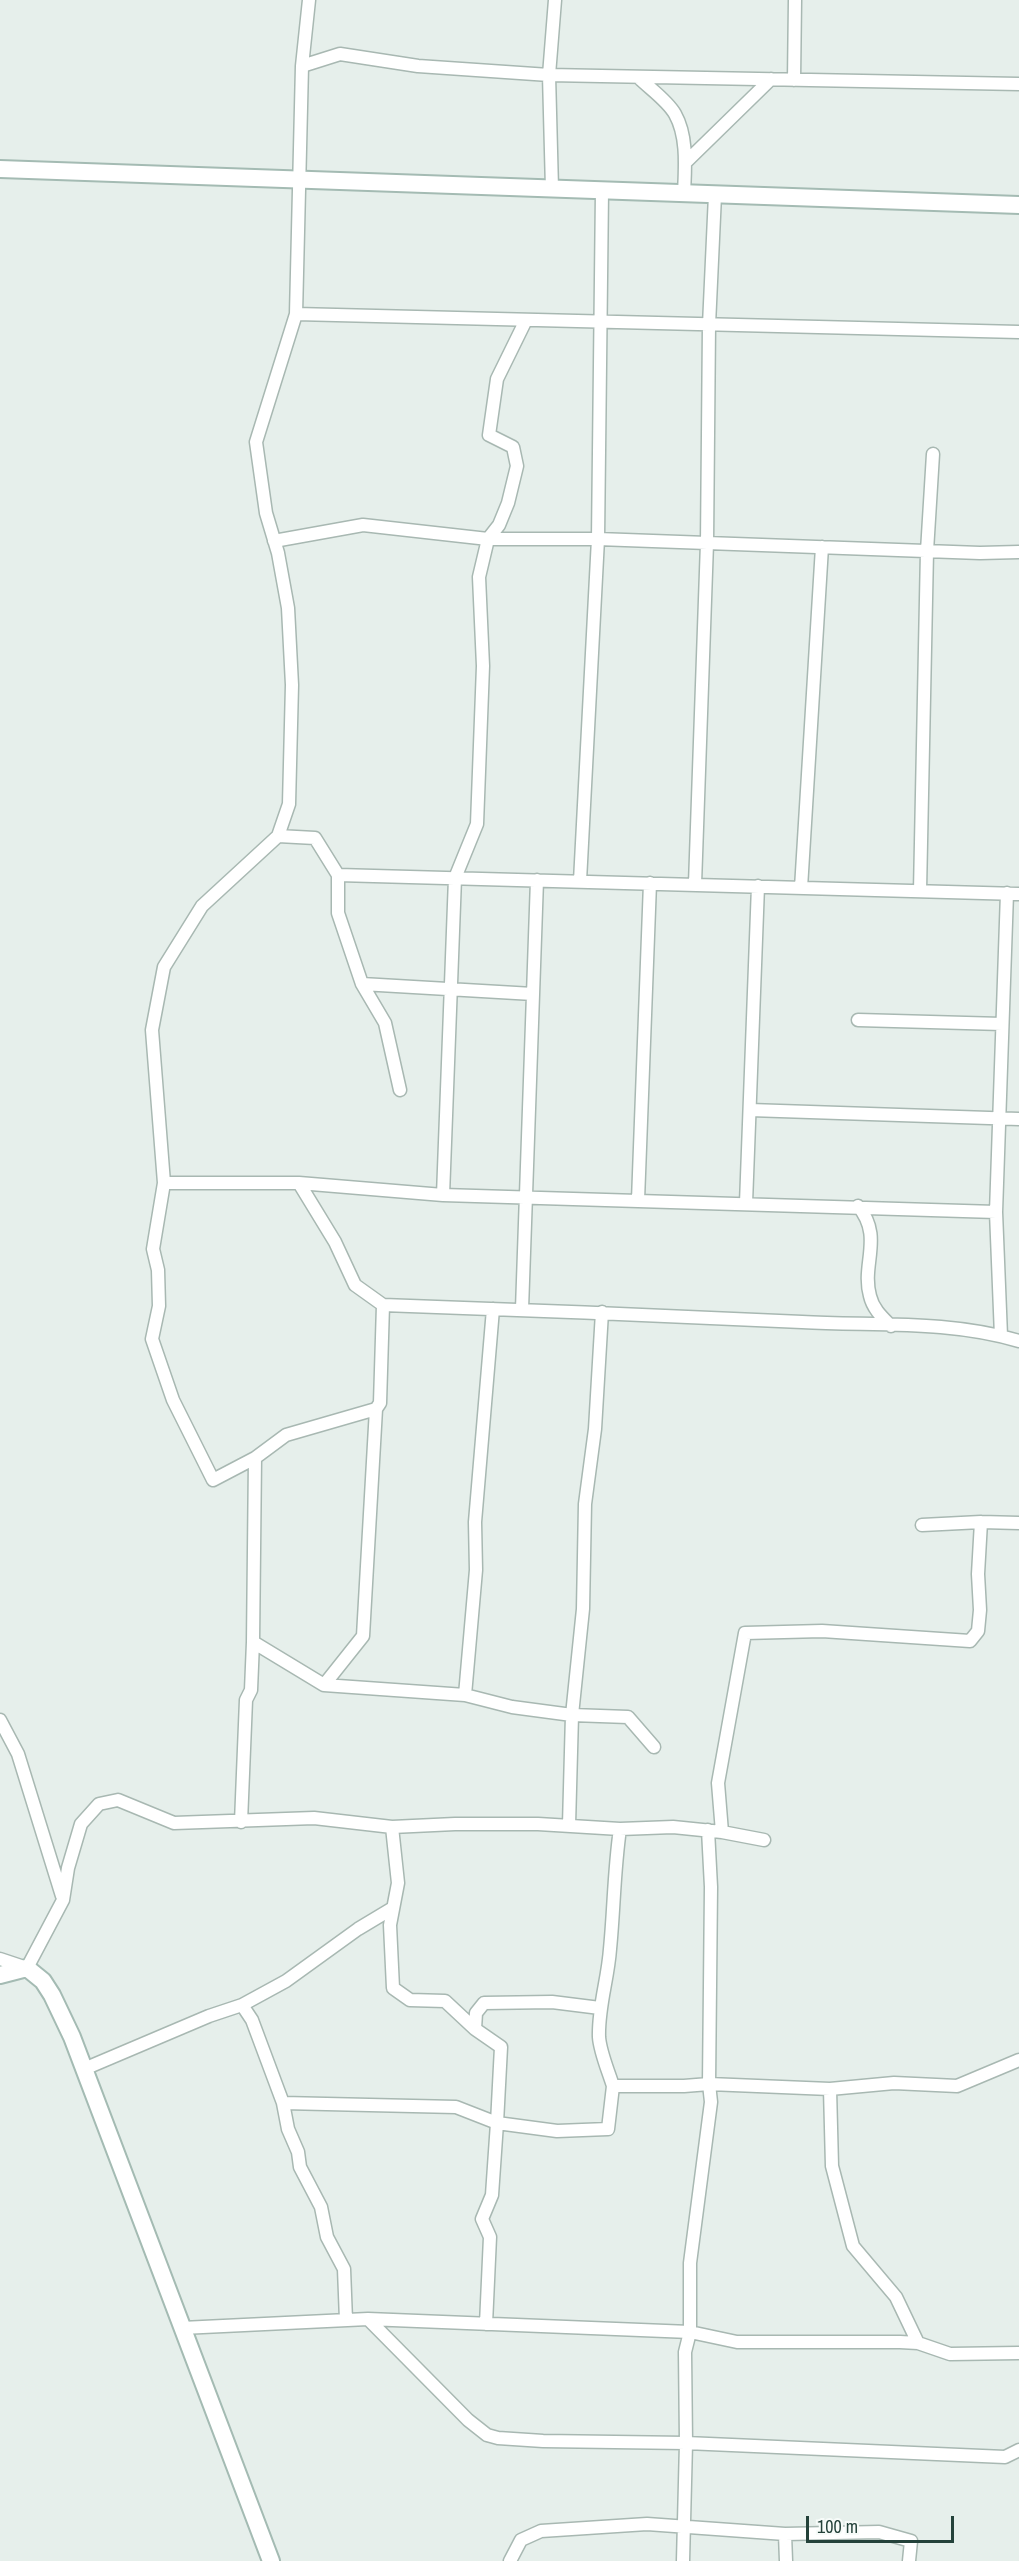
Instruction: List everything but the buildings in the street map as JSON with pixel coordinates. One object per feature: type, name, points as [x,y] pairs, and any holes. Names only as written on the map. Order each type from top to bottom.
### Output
[{"type":"street","points":[[309,0],[302,66],[296,314],[256,442],[266,513],[288,608],[292,685],[289,804],[278,836],[202,906],[164,968],[152,1030],[164,1183],[153,1250],[158,1270],[159,1305],[152,1339],[173,1400],[213,1480],[255,1458],[286,1435],[376,1410]]},
{"type":"street","points":[[552,189],[549,75],[555,0]]},
{"type":"street","points":[[794,80],[795,0]]},
{"type":"street","points":[[302,66],[340,54],[417,66],[549,75],[1019,84]]},
{"type":"street","points":[[638,77],[674,113],[682,133],[685,162],[684,194]]},
{"type":"street","points":[[685,162],[771,79]]},
{"type":"street","points":[[0,169],[1019,205]]},
{"type":"street","points":[[580,881],[598,539],[602,191]]},
{"type":"street","points":[[695,885],[707,543],[709,325],[715,195]]},
{"type":"street","points":[[296,314],[599,323],[991,330],[1019,333]]},
{"type":"street","points":[[443,1195],[455,878],[477,824],[483,666],[479,578],[488,539],[500,525],[508,504],[517,466],[513,447],[489,435],[498,379],[526,320]]},
{"type":"street","points":[[920,891],[927,551],[933,454]]},
{"type":"street","points":[[274,541],[363,525],[488,539],[598,539],[822,548],[1019,552]]},
{"type":"street","points":[[801,888],[822,548]]},
{"type":"street","points":[[278,836],[315,838],[338,875],[338,913],[362,984],[385,1023],[400,1090]]},
{"type":"street","points":[[338,875],[1013,894],[1002,1024],[996,1212],[1001,1335]]},
{"type":"street","points":[[522,1310],[537,880]]},
{"type":"street","points":[[638,1200],[650,883]]},
{"type":"street","points":[[746,1203],[758,886]]},
{"type":"street","points":[[362,984],[533,994]]},
{"type":"street","points":[[858,1020],[1002,1024]]},
{"type":"street","points":[[750,1110],[1019,1119]]},
{"type":"street","points":[[164,1183],[298,1183],[443,1195],[996,1212]]},
{"type":"street","points":[[298,1183],[335,1242],[355,1285],[383,1305],[961,1328],[1001,1335],[1019,1341]]},
{"type":"street","points":[[858,1206],[868,1218],[871,1230],[870,1296],[877,1312],[891,1326]]},
{"type":"street","points":[[324,1685],[363,1636],[376,1410],[380,1403],[383,1305]]},
{"type":"street","points":[[465,1695],[476,1570],[475,1522],[493,1309]]},
{"type":"street","points":[[569,1825],[572,1715],[583,1609],[585,1504],[595,1429],[602,1312]]},
{"type":"street","points":[[241,1822],[246,1700],[251,1690],[253,1642],[255,1458]]},
{"type":"street","points":[[722,1832],[718,1783],[745,1633],[822,1631],[970,1641],[978,1631],[980,1610],[978,1574],[981,1522]]},
{"type":"street","points":[[922,1525],[1019,1523]]},
{"type":"street","points":[[253,1642],[324,1685],[465,1695],[512,1707],[572,1715],[628,1717],[654,1747]]},
{"type":"street","points":[[0,1720],[18,1754],[63,1900]]},
{"type":"street","points":[[0,1975],[27,1968],[63,1900],[68,1868],[81,1824],[99,1804],[118,1800],[174,1823],[314,1818],[392,1827],[455,1824],[569,1825],[620,1829],[673,1827],[722,1832],[764,1840]]},
{"type":"street","points":[[392,1827],[398,1883],[390,1925],[393,1988],[410,2000],[445,2001],[475,2029],[501,2047],[492,2195],[482,2219],[490,2237],[486,2324]]},
{"type":"street","points":[[283,2103],[456,2107],[497,2123],[557,2131],[608,2129],[613,2086],[599,2039],[600,2008],[611,1948],[614,1872],[620,1829]]},
{"type":"street","points":[[683,2561],[686,2443],[685,2352],[690,2332],[690,2263],[710,2127],[711,2102],[709,2084],[711,1887],[708,1830]]},
{"type":"street","points":[[84,2069],[209,2016],[242,2005],[286,1981],[358,1929],[393,1908]]},
{"type":"street","points":[[0,1959],[27,1968],[43,1981],[52,1995],[84,2069],[271,2561]]},
{"type":"street","points":[[475,2029],[476,2013],[484,2003],[552,2002],[600,2008]]},
{"type":"street","points":[[242,2005],[252,2020],[283,2103],[288,2129],[298,2152],[300,2167],[321,2206],[327,2237],[344,2269],[346,2320]]},
{"type":"street","points":[[613,2086],[709,2084],[830,2089],[894,2083],[957,2086],[1019,2060]]},
{"type":"street","points":[[830,2089],[832,2166],[853,2246],[896,2297],[918,2343]]},
{"type":"street","points":[[182,2328],[368,2319],[690,2332],[737,2342],[918,2343],[950,2354],[1019,2353]]},
{"type":"street","points":[[368,2319],[468,2420],[487,2435],[498,2438],[543,2441],[686,2443],[1005,2457],[1019,2450]]},
{"type":"street","points":[[510,2561],[521,2540],[541,2531],[647,2524],[785,2534],[879,2532],[911,2541],[909,2561]]},
{"type":"street","points":[[785,2534],[786,2561]]}]
